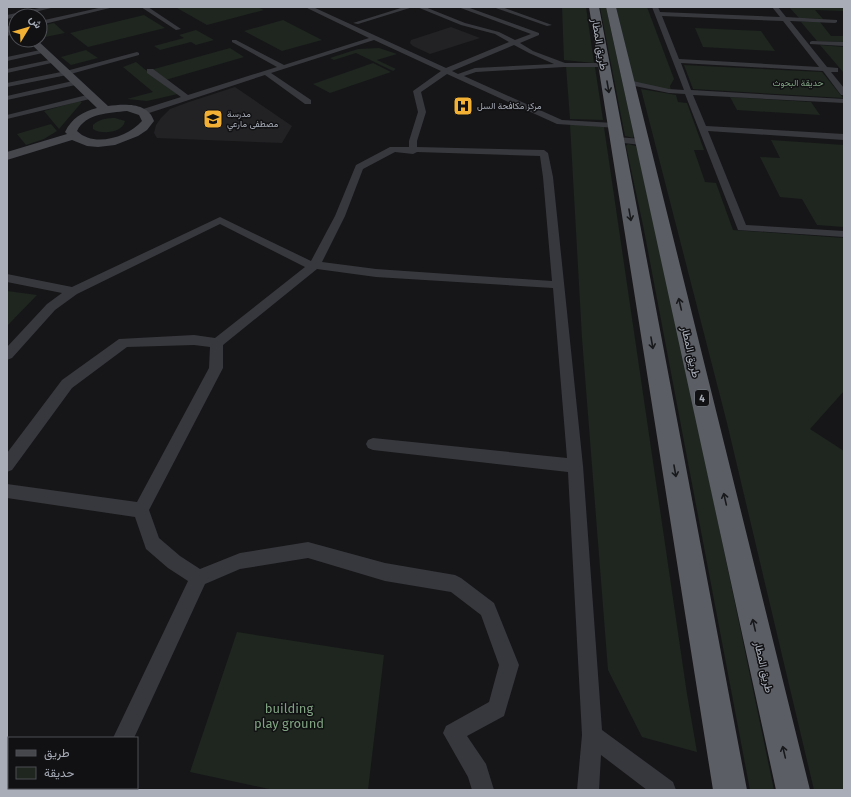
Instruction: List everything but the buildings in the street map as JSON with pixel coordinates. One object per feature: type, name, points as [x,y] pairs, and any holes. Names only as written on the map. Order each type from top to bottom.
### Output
[{"type":"highway","name":"طريق المطار","points":[[594,7],[730,790]]},
{"type":"highway","name":"طريق المطار","points":[[611,7],[793,790]]},
{"type":"main road","points":[[40,48],[105,110]]},
{"type":"main road","points":[[127,108],[143,112],[147,116],[148,121],[145,127],[128,137],[116,141],[96,142],[80,140],[71,132],[72,127],[77,122],[85,117],[105,110],[127,108]]},
{"type":"main road","points":[[7,156],[74,136]]},
{"type":"street","points":[[7,17],[52,7]]},
{"type":"street","points":[[48,17],[98,7]]},
{"type":"street","points":[[48,21],[87,9],[111,7]]},
{"type":"street","points":[[144,7],[178,29]]},
{"type":"street","points":[[308,7],[374,38],[449,69]]},
{"type":"street","points":[[320,7],[449,69],[458,76],[560,122],[616,133],[642,142]]},
{"type":"street","points":[[356,23],[410,7]]},
{"type":"street","points":[[420,7],[463,24],[483,28],[497,33],[531,52],[564,65]]},
{"type":"street","points":[[413,150],[413,141],[422,112],[417,91],[449,69],[537,34],[460,7]]},
{"type":"street","points":[[498,7],[549,25]]},
{"type":"street","points":[[775,7],[844,93]]},
{"type":"street","points":[[783,7],[844,81]]},
{"type":"street","points":[[835,21],[657,10],[742,228],[844,234]]},
{"type":"street","points":[[483,28],[520,15]]},
{"type":"street","points":[[143,112],[266,74],[283,67],[374,38]]},
{"type":"street","points":[[234,41],[283,67]]},
{"type":"street","points":[[812,43],[844,44]]},
{"type":"street","points":[[7,59],[44,51]]},
{"type":"street","points":[[7,85],[67,73],[137,54]]},
{"type":"street","points":[[7,71],[54,61]]},
{"type":"street","points":[[677,61],[835,70]]},
{"type":"street","points":[[458,76],[474,70],[564,65],[604,65]]},
{"type":"street","points":[[150,71],[187,98]]},
{"type":"street","points":[[266,74],[308,102]]},
{"type":"street","points":[[7,98],[77,82]]},
{"type":"street","points":[[628,82],[669,92],[844,101]]},
{"type":"street","points":[[7,117],[91,96]]},
{"type":"street","points":[[702,128],[844,137]]},
{"type":"street","points":[[7,465],[67,384],[124,342],[194,340],[217,343],[315,266],[340,216],[359,167],[393,149],[544,153],[575,466],[592,735],[588,790]]},
{"type":"street","points":[[7,354],[51,307],[72,291],[220,220],[307,264],[315,266],[376,273],[558,285]]},
{"type":"street","points":[[7,278],[72,291]]},
{"type":"street","points":[[198,578],[174,562],[152,543],[141,510],[216,368],[217,343]]},
{"type":"street","points":[[373,444],[575,466]]},
{"type":"street","points":[[7,491],[141,510]]},
{"type":"street","points":[[123,737],[198,578],[240,561],[308,550],[385,572],[455,584],[488,609],[509,666],[497,709],[453,734],[478,772],[483,790]]},
{"type":"street","points":[[592,735],[665,790]]},
{"type":"shaded area","points":[[451,27],[480,38],[430,54],[410,43],[411,40]]},
{"type":"shaded area","points":[[235,87],[292,126],[282,143],[157,138],[154,133],[156,125],[170,109]]},
{"type":"green space","points":[[257,7],[264,10],[207,25],[177,8]]},
{"type":"green space","points":[[562,7],[586,7],[594,63],[564,60]]},
{"type":"green space","points":[[600,7],[606,7],[634,136],[633,138],[625,136]]},
{"type":"green space","points":[[616,7],[647,7],[674,79],[670,86],[671,91],[634,82]]},
{"type":"green space","points":[[789,7],[844,7],[844,11],[815,10],[823,19],[799,18]]},
{"type":"green space","points":[[144,15],[165,28],[88,47],[70,33]]},
{"type":"green space","points":[[283,20],[322,40],[282,51],[244,31]]},
{"type":"green space","points":[[801,22],[820,22],[831,36],[844,36],[844,42],[817,41]]},
{"type":"green space","points":[[54,23],[65,33],[48,36],[48,24]]},
{"type":"green space","points":[[695,28],[761,31],[775,51],[703,47]]},
{"type":"green space","points":[[196,30],[214,40],[196,45],[191,42],[160,50],[154,46],[184,38],[179,35]]},
{"type":"green space","points":[[820,45],[844,47],[844,72],[843,72]]},
{"type":"green space","points":[[230,48],[244,57],[162,81],[178,94],[147,101],[127,99],[153,92],[123,67],[136,62],[147,71]]},
{"type":"green space","points":[[379,48],[397,54],[377,60],[396,69],[393,71],[356,53],[334,60],[330,58],[358,49]]},
{"type":"green space","points":[[86,50],[98,58],[71,65],[61,57]]},
{"type":"green space","points":[[373,63],[391,72],[330,93],[313,84]]},
{"type":"green space","name":"حديقة البحوث","points":[[684,65],[822,72],[843,98],[693,89]]},
{"type":"green space","points":[[566,66],[595,67],[603,120],[570,119]]},
{"type":"green space","points":[[641,89],[676,95],[678,102],[687,103],[704,150],[694,150],[705,182],[716,183],[733,230],[844,238],[844,391],[810,429],[844,451],[844,790],[814,790],[727,423]]},
{"type":"green space","points":[[730,97],[811,102],[820,115],[737,110]]},
{"type":"green space","points":[[79,101],[82,102],[59,129],[44,111]]},
{"type":"green space","points":[[115,118],[125,121],[120,128],[116,130],[111,132],[101,132],[93,129],[93,125],[100,120]]},
{"type":"green space","points":[[51,124],[57,131],[44,139],[26,145],[17,134]]},
{"type":"green space","points":[[570,124],[604,127],[687,694],[697,752],[642,737],[608,670],[582,338]]},
{"type":"green space","points":[[771,140],[844,145],[844,227],[817,225],[802,199],[780,197],[760,157],[780,158]]},
{"type":"green space","points":[[628,144],[636,146],[641,165],[696,417],[774,790],[750,790],[644,230],[626,146]]},
{"type":"green space","points":[[7,291],[37,295],[7,326]]},
{"type":"green space","name":"building play ground","points":[[237,632],[384,655],[368,790],[274,790],[190,772]]},
{"type":"place","name":"مركز مكافحة السل","points":[[463,106]]},
{"type":"place","name":"مدرسة مصطفى مارعي","points":[[213,119]]}]
